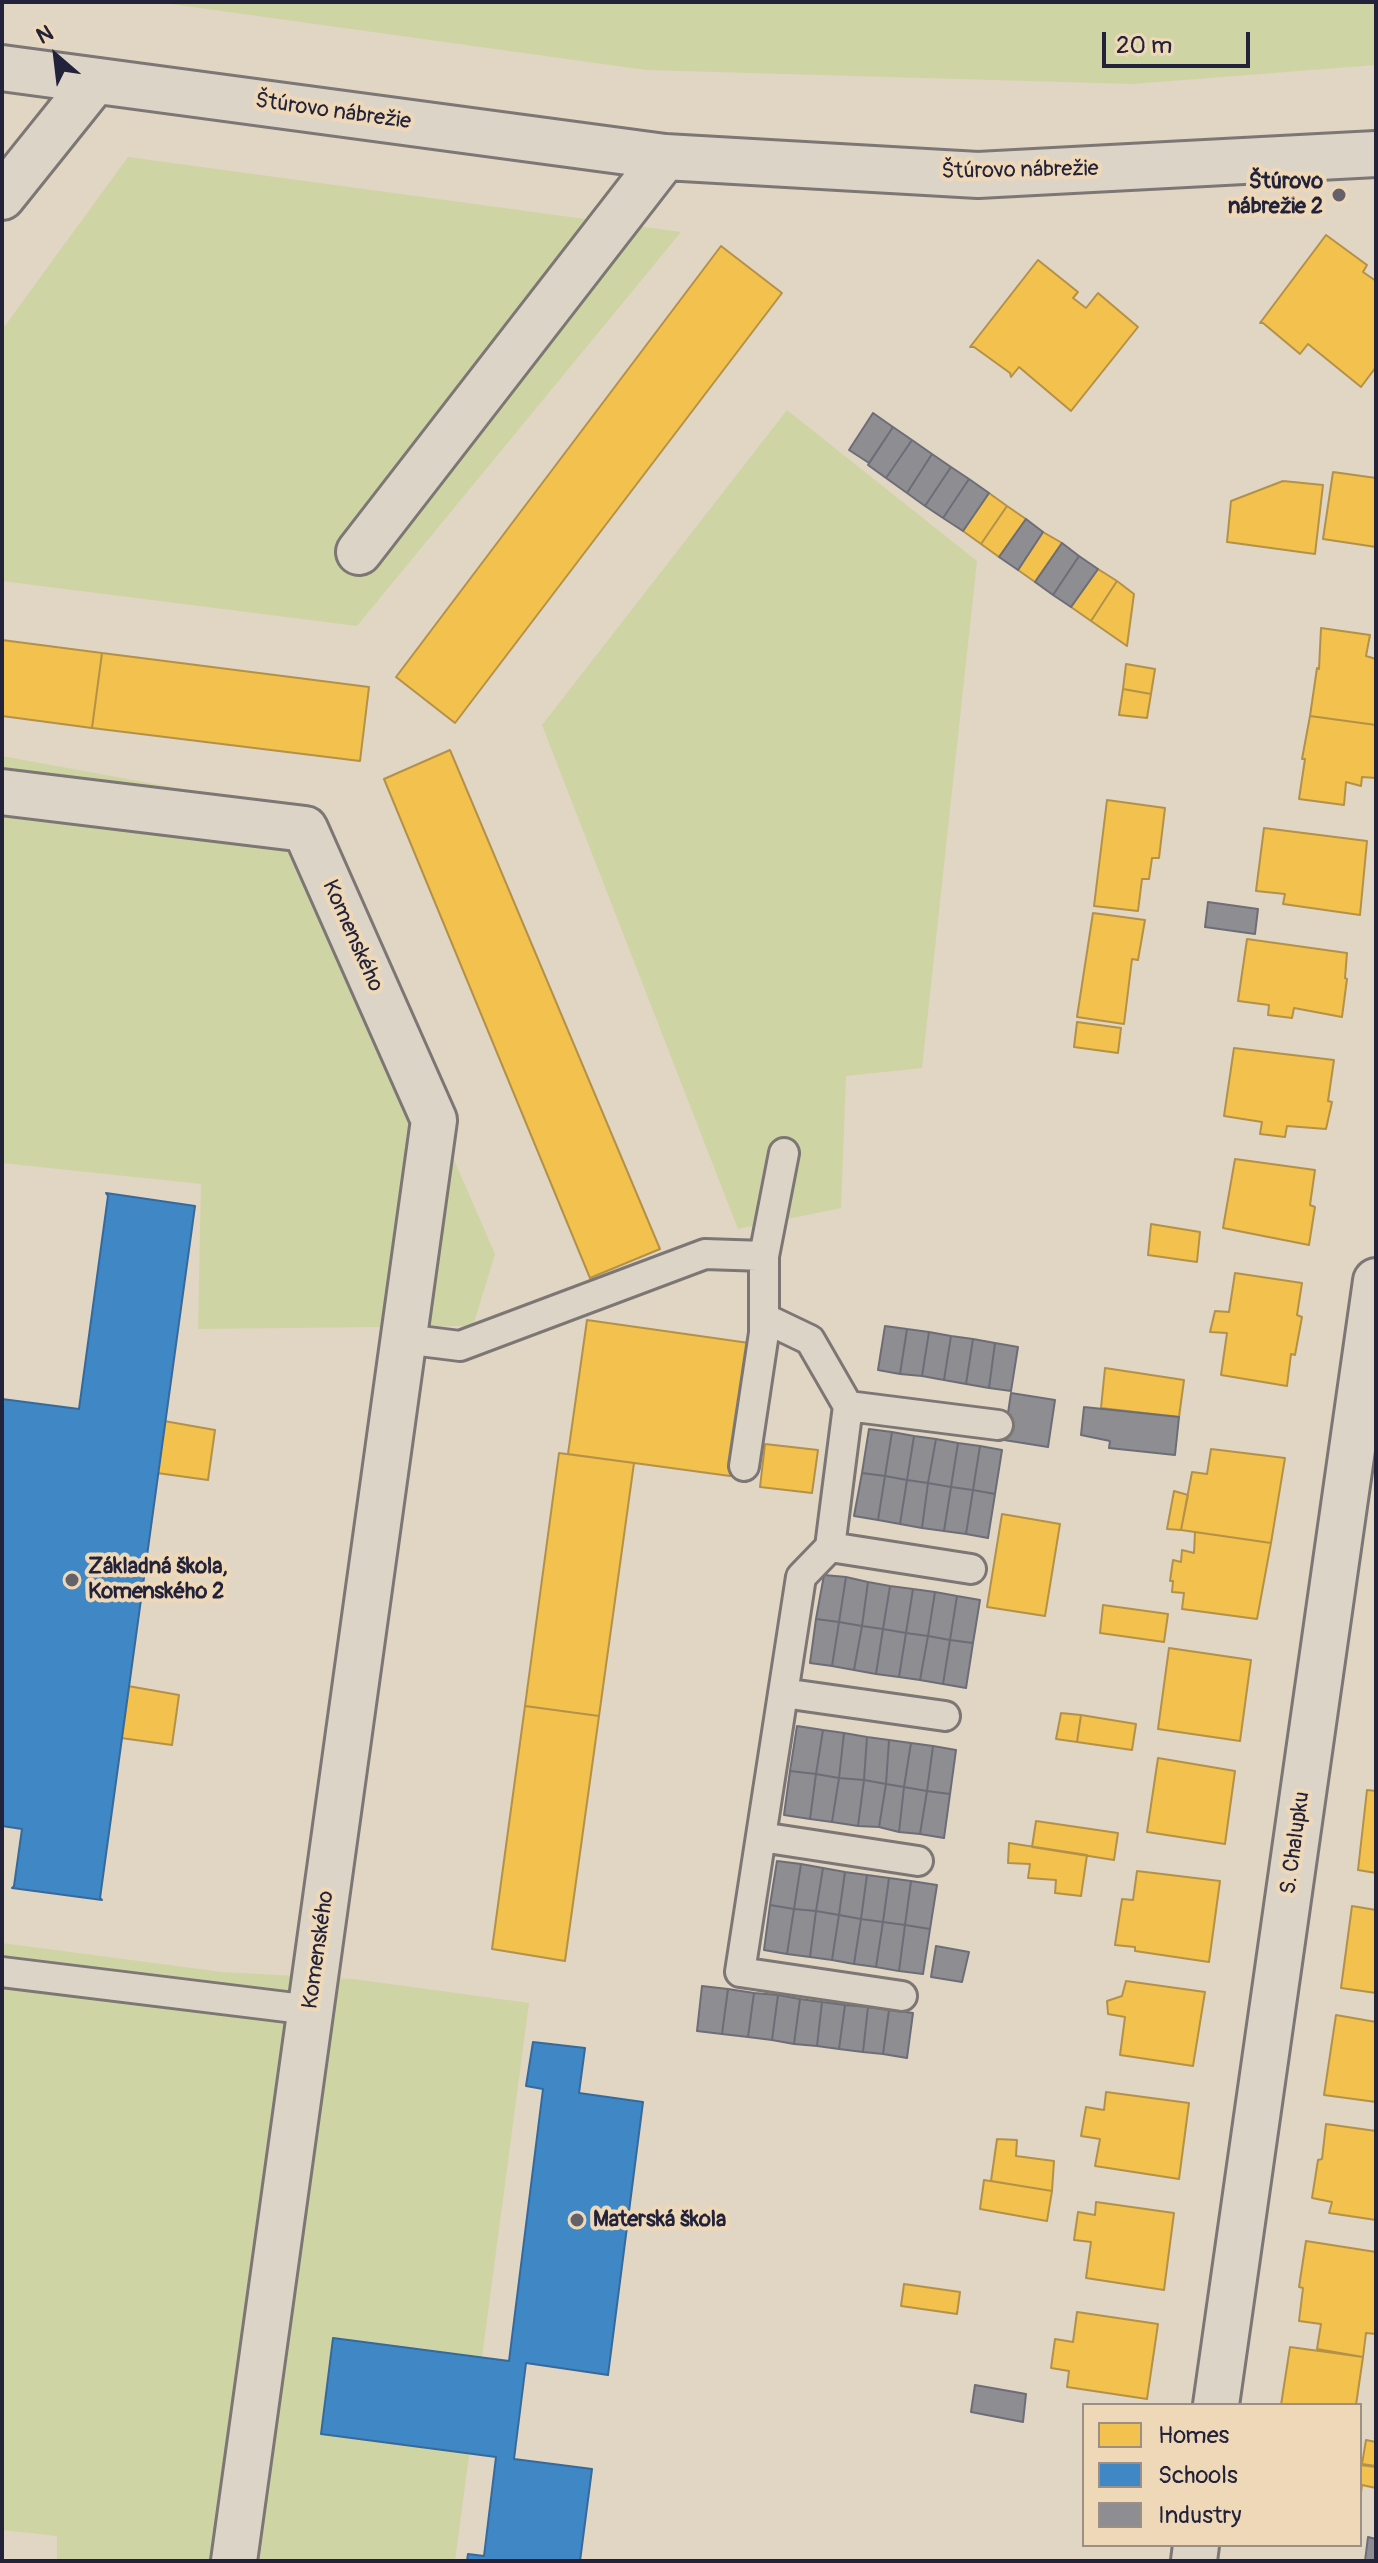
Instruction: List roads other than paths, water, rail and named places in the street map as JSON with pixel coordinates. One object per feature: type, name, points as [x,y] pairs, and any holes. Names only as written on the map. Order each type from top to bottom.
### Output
[{"type":"street","name":"Štúrovo nábrežie","points":[[2,68],[665,157],[978,175],[1376,154]]},
{"type":"street","points":[[2,197],[95,81]]},
{"type":"street","points":[[359,552],[665,157]]},
{"type":"street","name":"Komenského","points":[[2,792],[305,829],[434,1120],[234,2561]]},
{"type":"street","name":"S. Chalupku","points":[[1216,2403],[1376,1281]]},
{"type":"lane","points":[[744,1466],[764,1318],[764,1256],[784,1153]]},
{"type":"lane","points":[[404,1339],[460,1346],[705,1254],[764,1256]]},
{"type":"lane","points":[[764,1318],[810,1340],[848,1406],[830,1547],[801,1577],[740,1972],[902,1996]]},
{"type":"lane","points":[[848,1406],[998,1425]]},
{"type":"lane","points":[[830,1547],[971,1569]]},
{"type":"lane","points":[[783,1693],[945,1716]]},
{"type":"lane","points":[[761,1837],[918,1861]]},
{"type":"lane","points":[[2,1972],[311,2010]]},
{"type":"place","name":"Štúrovo nábrežie 2","points":[[1339,195]]},
{"type":"place","name":"Základná škola, Komenského 2","points":[[72,1580]]},
{"type":"place","name":"Materská škola","points":[[577,2220]]}]
